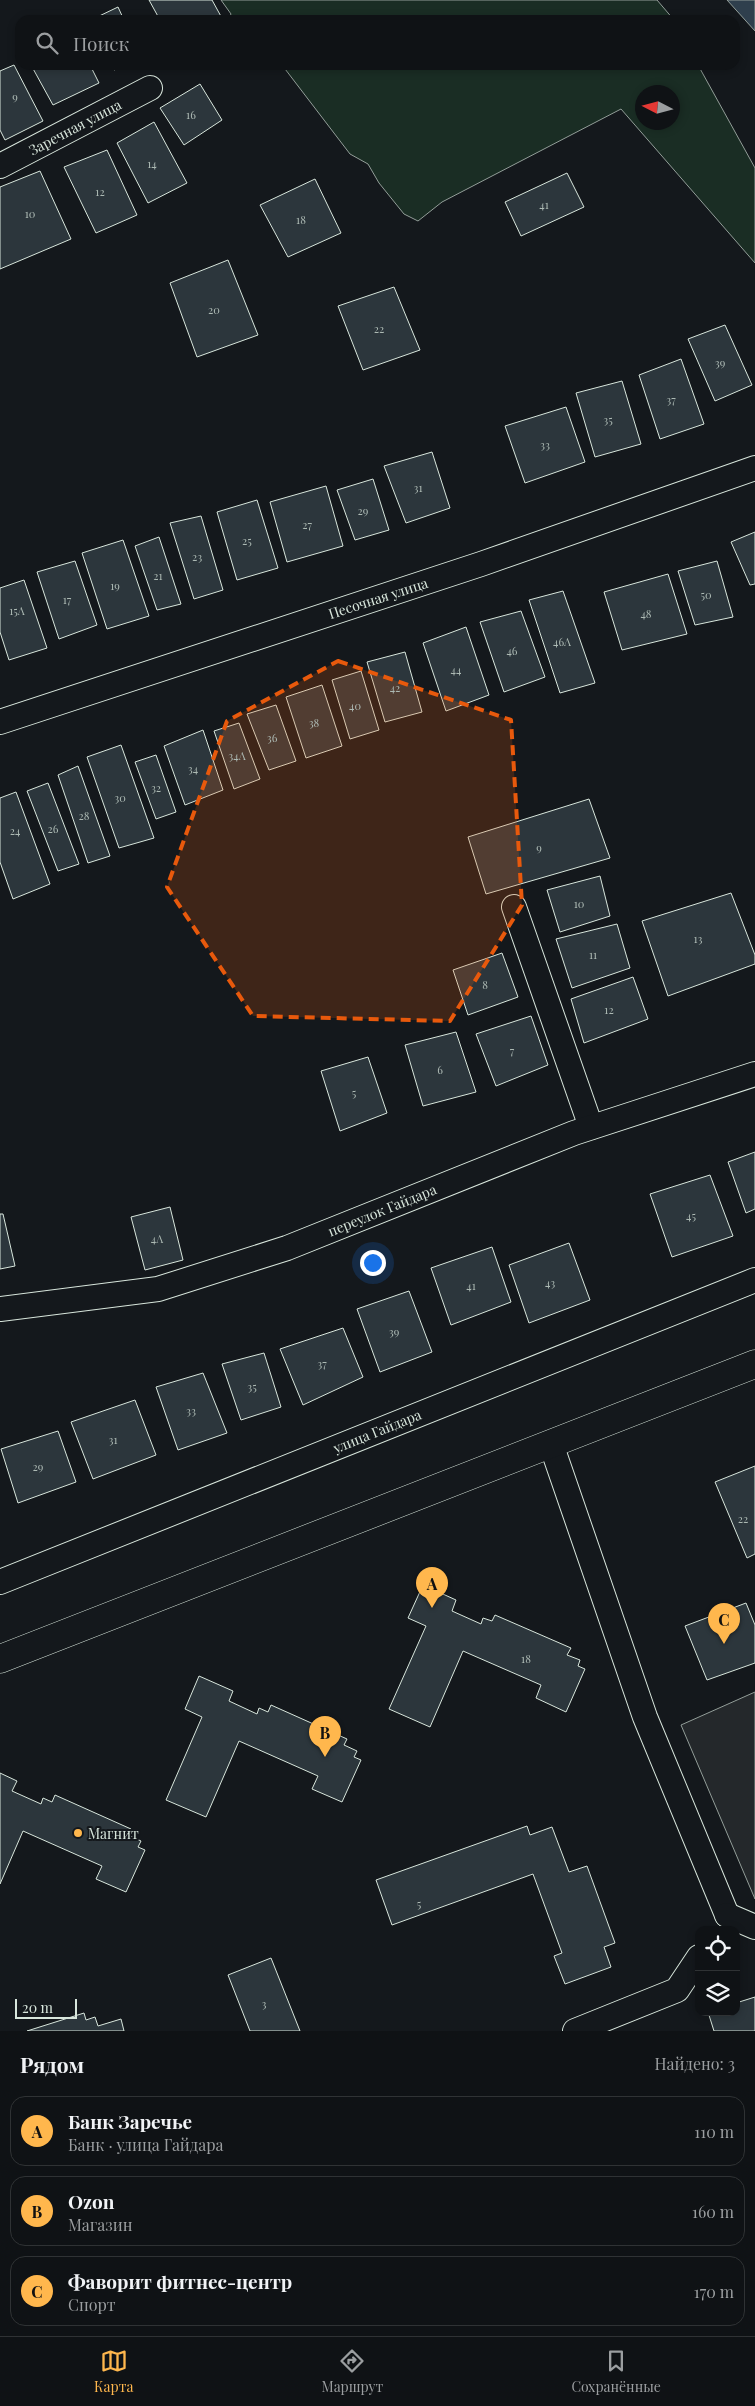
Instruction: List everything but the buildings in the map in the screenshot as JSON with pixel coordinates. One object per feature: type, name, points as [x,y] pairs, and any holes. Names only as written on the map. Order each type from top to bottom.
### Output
[{"type":"main road","points":[[0,1659],[755,1364]]},
{"type":"street","name":"Заречная улица","points":[[0,166],[150,88]]},
{"type":"street","name":"Песочная улица","points":[[0,722],[480,564],[755,468]]},
{"type":"street","points":[[514,908],[591,1127]]},
{"type":"street","name":"переулок Гайдара","points":[[0,1309],[158,1289],[288,1248],[591,1127],[755,1074]]},
{"type":"street","name":"улица Гайдара","points":[[0,1582],[755,1280]]},
{"type":"street","points":[[551,1444],[646,1717],[722,1922],[755,1927]]},
{"type":"street","points":[[575,2031],[677,1990],[695,1963]]},
{"type":"highlighted area","points":[[338,661],[511,720],[522,905],[450,1021],[253,1016],[167,887],[227,721]]},
{"type":"green space","points":[[221,0],[657,0],[670,15],[230,15]]},
{"type":"green space","points":[[286,70],[701,70],[755,168],[755,263],[639,130],[680,130],[680,85],[635,85],[635,125],[621,109],[442,202],[418,221],[404,214],[379,183],[368,164],[350,154]]},
{"type":"shaded area","points":[[755,1692],[755,1899],[681,1725]]},
{"type":"water","points":[[727,0],[755,0],[755,31]]},
{"type":"place","name":"Банк Заречье","points":[[432,1608]]},
{"type":"place","name":"Фаворит фитнес-центр","points":[[724,1644]]},
{"type":"place","name":"Ozon","points":[[325,1757]]},
{"type":"place","name":"Магнит","points":[[78,1833]]}]
